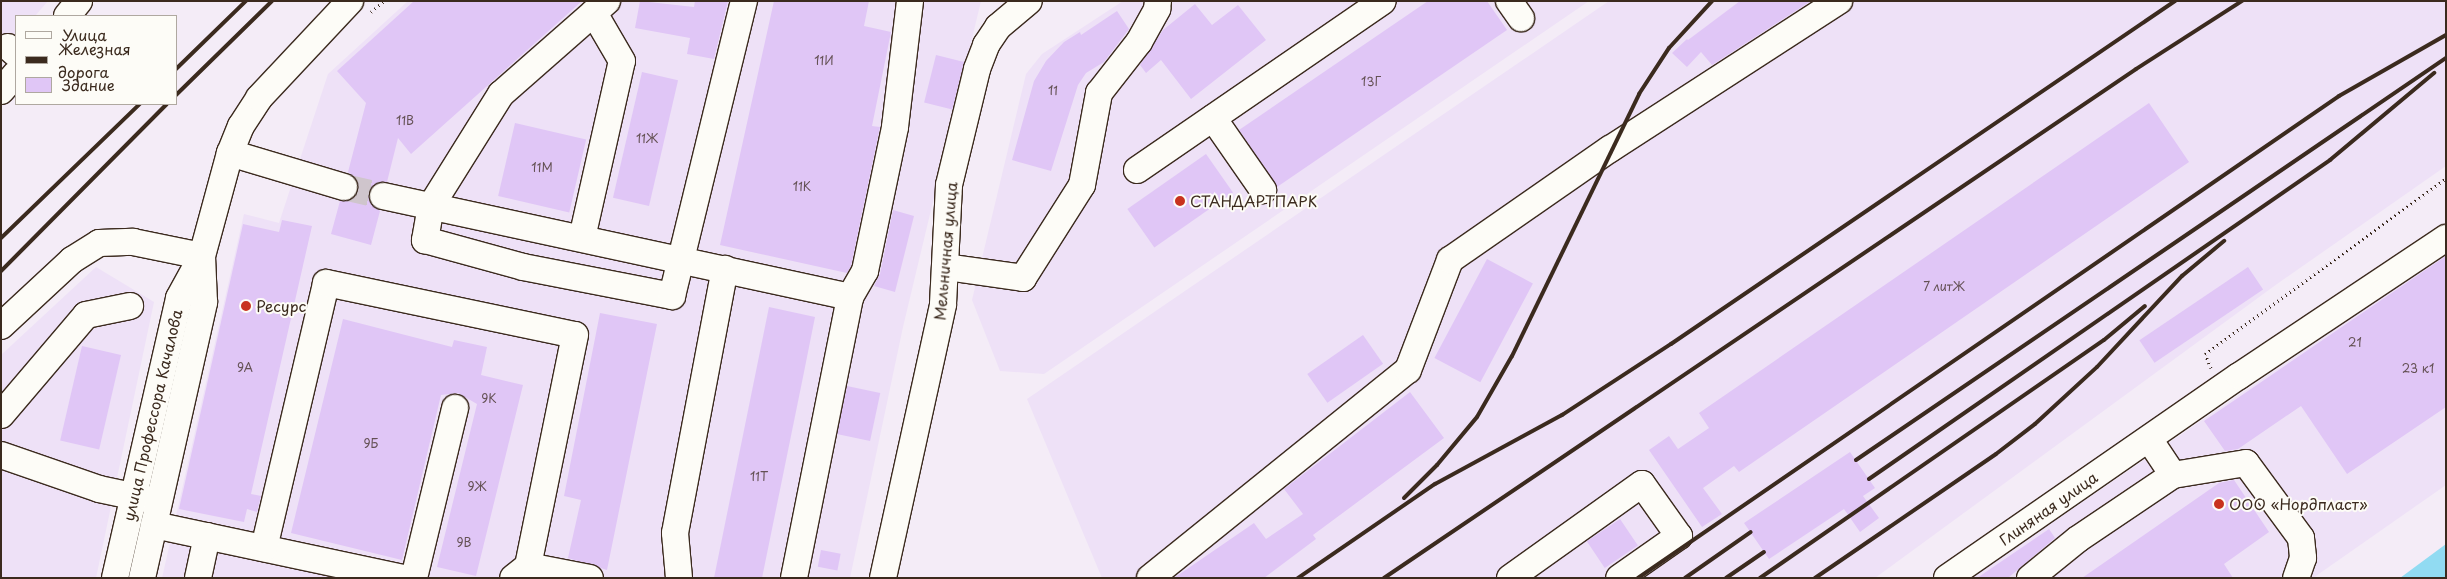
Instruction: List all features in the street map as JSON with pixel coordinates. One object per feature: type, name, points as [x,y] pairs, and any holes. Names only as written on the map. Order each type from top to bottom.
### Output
[{"type":"street","points":[[67,15],[80,1]]},
{"type":"street","name":"улица Профессора Качалова","points":[[116,578],[179,298],[202,256],[230,153],[259,98],[297,55],[350,1]]},
{"type":"street","points":[[582,238],[622,61],[600,7],[501,94],[431,206],[425,240],[523,267],[672,296],[744,1]]},
{"type":"street","points":[[794,578],[850,297],[865,271],[895,127],[910,1]]},
{"type":"street","name":"Мельничная улица","points":[[883,578],[943,304],[949,185],[977,69],[986,45],[998,27],[1029,1]]},
{"type":"street","points":[[946,267],[1023,278],[1082,186],[1099,93],[1139,42],[1157,9],[1158,1]]},
{"type":"street","points":[[1136,170],[1383,1]]},
{"type":"street","points":[[1150,578],[1408,370],[1450,260],[1610,150],[1839,1]]},
{"type":"street","points":[[1,92],[15,75]]},
{"type":"street","points":[[1213,118],[1263,190]]},
{"type":"street","points":[[230,153],[344,187]]},
{"type":"street","points":[[383,196],[850,297]]},
{"type":"street","name":"Глиняная улица","points":[[1947,578],[2220,389],[2446,238]]},
{"type":"street","points":[[1,326],[72,260],[99,243],[134,242],[202,256]]},
{"type":"street","name":"улица Профессора Качалова","points":[[142,578],[204,302],[202,256]]},
{"type":"street","points":[[680,578],[675,533],[725,269]]},
{"type":"street","points":[[264,548],[326,283],[576,335],[520,572],[590,578]]},
{"type":"street","points":[[1,415],[86,315],[130,306]]},
{"type":"street","points":[[414,578],[455,408]]},
{"type":"street","points":[[2149,438],[2174,475]]},
{"type":"street","points":[[1,455],[98,490],[134,497],[156,514],[207,536],[404,578]]},
{"type":"street","points":[[2030,578],[2078,539],[2174,475],[2246,462],[2301,538],[2303,558],[2296,578]]},
{"type":"street","points":[[1510,578],[1642,484],[1679,536],[1619,578]]},
{"type":"street","points":[[198,578],[207,536]]},
{"type":"path","points":[[2220,389],[2205,354],[2446,178]]},
{"type":"shaded area","points":[[1,1],[48,1],[36,15],[15,15],[15,39],[1,55]]},
{"type":"shaded area","points":[[408,1],[981,1],[903,327],[850,578],[162,578],[244,214],[279,223],[328,74]]},
{"type":"shaded area","points":[[1123,1],[1589,1],[1044,374],[1000,371],[972,300],[1026,74],[1042,54]]},
{"type":"shaded area","points":[[1609,1],[2446,1],[2446,166],[2277,284],[1875,578],[1102,578],[1027,399]]},
{"type":"shaded area","points":[[2446,253],[2446,485],[2313,578],[1972,578]]},
{"type":"shaded area","points":[[96,267],[154,302],[96,578],[1,578],[1,355]]},
{"type":"water","points":[[2446,544],[2446,578],[2400,578]]},
{"type":"building","points":[[414,1],[582,1],[411,154],[398,138],[387,182],[378,182],[368,192],[369,201],[380,211],[371,245],[331,234],[340,201],[354,198],[358,191],[355,177],[348,172],[366,103],[337,71]]},
{"type":"building","points":[[640,1],[694,7],[695,1],[728,1],[714,59],[687,54],[690,38],[635,28]]},
{"type":"building","points":[[774,1],[869,1],[864,26],[891,32],[872,126],[880,127],[851,266],[847,273],[720,245]]},
{"type":"building","points":[[1428,1],[1487,1],[1507,30],[1277,187],[1239,130]]},
{"type":"building","points":[[1740,1],[1811,1],[1712,65],[1701,52],[1687,67],[1672,53],[1687,39]]},
{"type":"building","points":[[1195,4],[1212,25],[1238,5],[1266,40],[1191,99],[1161,60],[1146,73],[1140,65],[1163,30]]},
{"type":"building","points":[[1117,11],[1129,29],[1104,62],[1086,73],[1078,85],[1051,171],[1012,160],[1034,81],[1046,61],[1064,42],[1080,32],[1081,35]]},
{"type":"building","points":[[936,55],[964,62],[952,110],[924,103]]},
{"type":"building","points":[[642,72],[678,80],[649,206],[613,198]]},
{"type":"building","points":[[2149,103],[2189,162],[1739,472],[1734,466],[1703,488],[1722,514],[1702,527],[1649,450],[1669,436],[1678,449],[1709,428],[1699,413]]},
{"type":"building","points":[[515,123],[586,139],[569,212],[498,196]]},
{"type":"building","name":"СТАНДАРТПАРК","points":[[1206,154],[1233,193],[1154,248],[1127,209]]},
{"type":"building","points":[[893,210],[914,216],[895,292],[874,286],[880,274]]},
{"type":"building","points":[[282,220],[312,226],[251,494],[261,496],[257,512],[247,509],[244,522],[179,509],[243,224],[279,232]]},
{"type":"building","points":[[2446,256],[2446,407],[2347,474],[2301,406],[2238,449],[2225,451],[2204,421]]},
{"type":"building","points":[[1487,259],[1533,283],[1480,382],[1434,358]]},
{"type":"building","points":[[2248,267],[2263,289],[2154,363],[2139,340]]},
{"type":"building","points":[[769,307],[815,317],[803,377],[762,578],[714,578]]},
{"type":"building","points":[[600,313],[657,324],[607,570],[568,558],[581,500],[564,496]]},
{"type":"building","points":[[343,319],[452,347],[454,340],[487,347],[481,375],[523,385],[476,576],[437,567],[477,404],[458,393],[441,395],[402,560],[291,533]]},
{"type":"building","points":[[1363,335],[1383,364],[1327,403],[1307,374]]},
{"type":"building","points":[[82,346],[121,355],[99,450],[60,441]]},
{"type":"building","points":[[847,386],[880,393],[870,441],[837,434]]},
{"type":"building","points":[[1410,392],[1444,438],[1313,535],[1316,539],[1264,578],[1174,578],[1254,523],[1266,539],[1303,514],[1284,489]]},
{"type":"building","points":[[1850,452],[1875,488],[1863,496],[1879,518],[1860,532],[1844,509],[1769,559],[1744,523]]},
{"type":"building","name":"ООО «Нордпласт»","points":[[2234,480],[2269,532],[2224,564],[2233,578],[2082,578],[2219,483]]},
{"type":"building","points":[[1620,519],[1638,546],[1605,568],[1587,541]]},
{"type":"building","points":[[2049,529],[2055,538],[2008,578],[1977,578]]},
{"type":"building","points":[[821,550],[841,554],[837,571],[818,567]]},
{"type":"tunnel","points":[[344,187],[383,196]]},
{"type":"railway","points":[[178,67],[246,1]]},
{"type":"railway","points":[[178,93],[272,1]]},
{"type":"railway","points":[[1404,498],[1437,465],[1477,417],[1512,356],[1639,94],[1669,48],[1712,1]]},
{"type":"railway","points":[[1298,578],[1435,484],[1562,415],[1671,344],[2175,1]]},
{"type":"railway","points":[[1384,578],[2136,69],[2242,1]]},
{"type":"railway","points":[[1638,578],[2339,96],[2446,35]]},
{"type":"railway","points":[[1856,460],[2446,58]]},
{"type":"railway","points":[[1869,479],[2330,160],[2434,73]]},
{"type":"railway","points":[[1,238],[139,105]]},
{"type":"railway","points":[[1,271],[166,105]]},
{"type":"railway","points":[[1815,578],[1996,454],[2035,424],[2097,367],[2182,276],[2224,241]]},
{"type":"railway","points":[[1760,578],[2104,340],[2145,306]]},
{"type":"railway","points":[[1685,578],[1751,532]]},
{"type":"railway","points":[[1726,578],[1764,552]]},
{"type":"place","name":"СТАНДАРТПАРК","points":[[1180,201]]},
{"type":"place","name":"Ресурс","points":[[246,306]]},
{"type":"place","name":"ООО «Нордпласт»","points":[[2219,504]]}]
